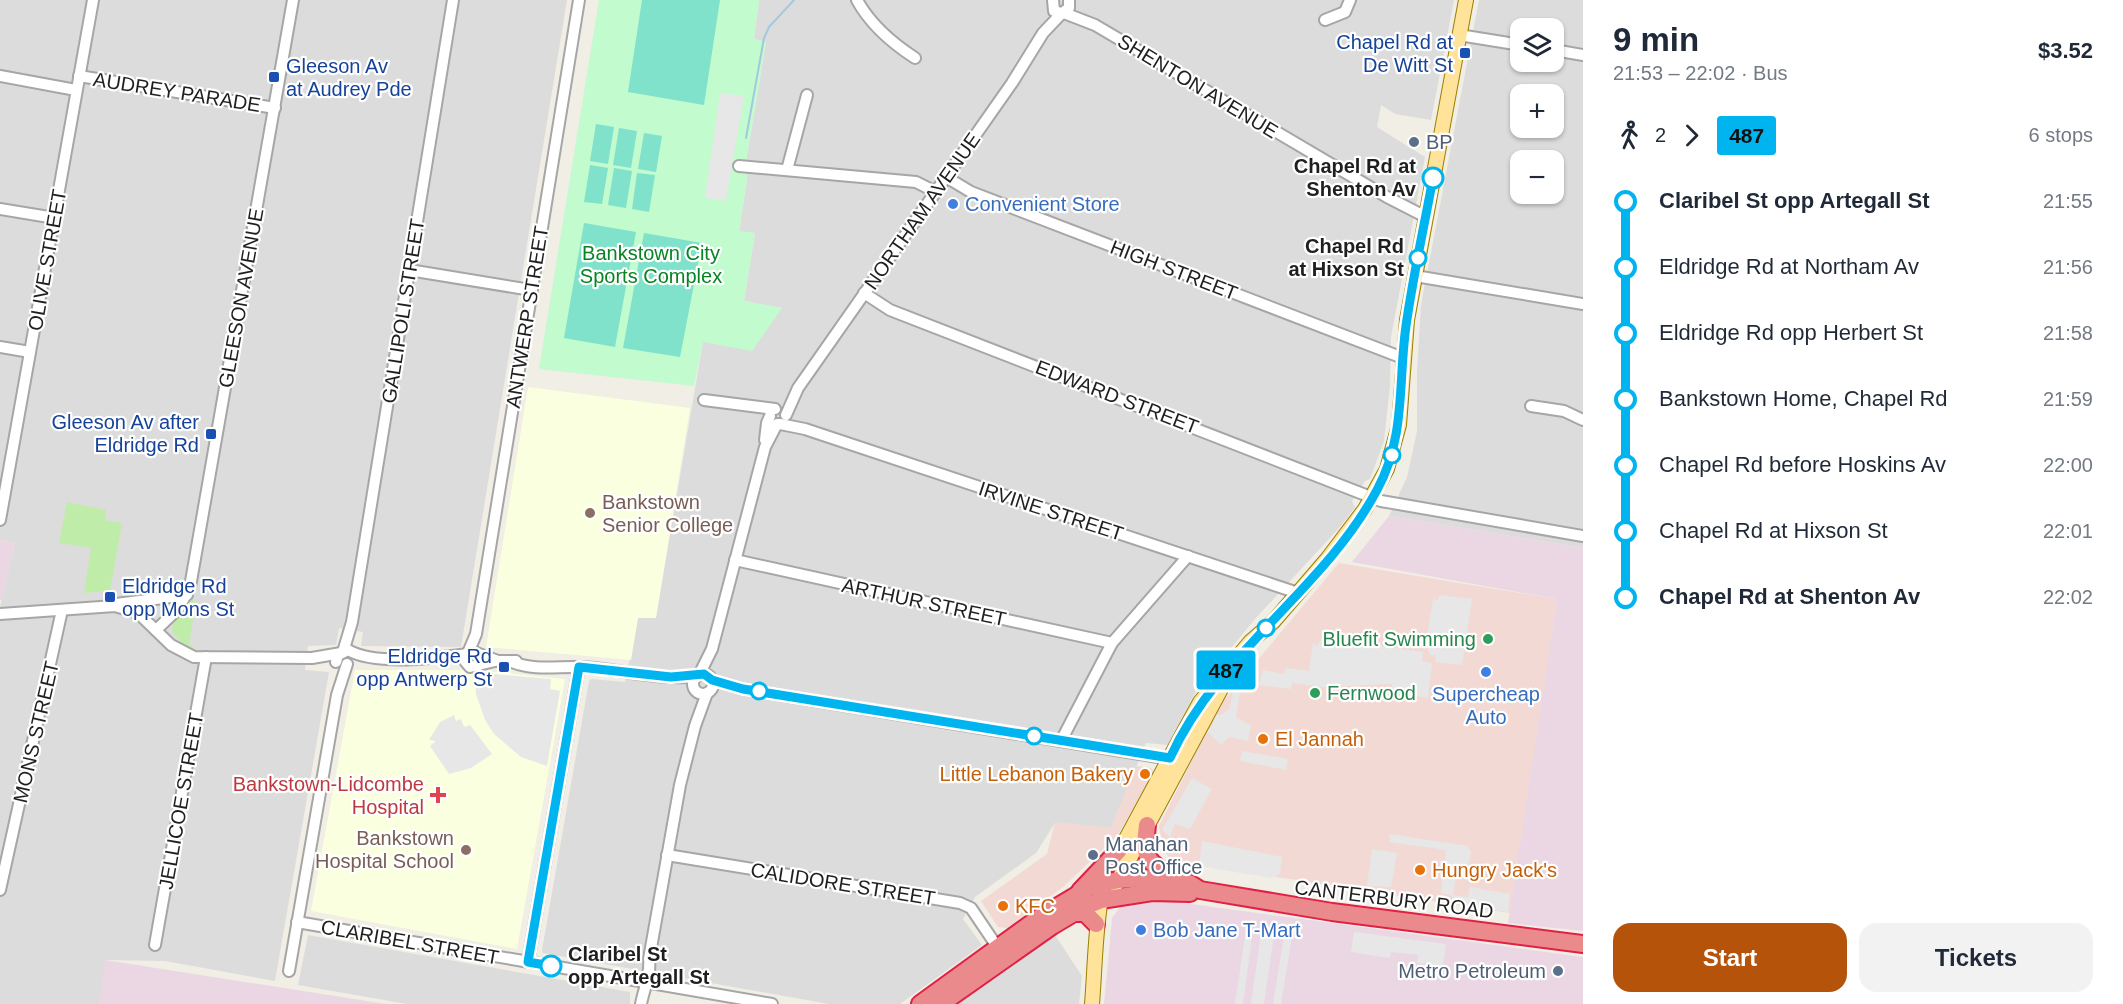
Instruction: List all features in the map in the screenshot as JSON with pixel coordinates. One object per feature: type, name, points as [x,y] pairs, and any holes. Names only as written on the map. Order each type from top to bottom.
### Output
[{"type":"highway","points":[[1148,825],[1146,856],[1153,866],[1176,881]]},
{"type":"highway","points":[[1078,895],[1087,882],[1119,850]]},
{"type":"highway","name":"CANTERBURY ROAD","points":[[941,1004],[1108,891],[1145,878],[1189,883],[1200,890],[1321,911],[1583,944]]},
{"type":"highway","name":"CANTERBURY ROAD","points":[[920,1004],[998,948],[1078,895],[1108,891],[1188,893],[1200,890]]},
{"type":"highway","points":[[1072,914],[1085,914],[1096,924]]},
{"type":"main road","points":[[1092,1004],[1098,942],[1119,850],[1221,688],[1349,532],[1373,498],[1391,460],[1396,439],[1403,358],[1415,276],[1466,0]]},
{"type":"main road","points":[[1098,942],[1096,924],[1108,891],[1148,825],[1176,760]]},
{"type":"street","name":"OLIVE STREET","points":[[0,520],[3,480],[30,352],[93,0]]},
{"type":"street","name":"GLEESON AVENUE","points":[[187,595],[293,0]]},
{"type":"street","name":"GALLIPOLI STREET","points":[[289,971],[352,622],[453,0]]},
{"type":"street","name":"ANTWERP STREET","points":[[473,657],[579,0]]},
{"type":"street","points":[[857,0],[864,13],[896,45],[915,58]]},
{"type":"street","points":[[1325,20],[1345,12],[1350,0]]},
{"type":"street","name":"SHENTON AVENUE","points":[[1051,2],[1056,12],[1068,5],[1095,25],[1387,197],[1426,217]]},
{"type":"street","name":"NORTHAM AVENUE","points":[[1043,33],[1051,2]]},
{"type":"street","name":"NORTHAM AVENUE","points":[[641,1004],[645,983],[649,977],[649,959],[667,855],[712,649],[765,447],[767,423],[778,416],[1012,83],[1043,33],[1068,5]]},
{"type":"street","points":[[1459,35],[1510,43]]},
{"type":"street","points":[[1564,52],[1583,55]]},
{"type":"street","points":[[0,76],[76,90]]},
{"type":"street","name":"AUDREY PARADE","points":[[79,76],[275,108]]},
{"type":"street","points":[[787,170],[807,95]]},
{"type":"street","points":[[740,166],[916,182],[936,192]]},
{"type":"street","name":"HIGH STREET","points":[[946,177],[970,192],[1403,358]]},
{"type":"street","points":[[0,209],[55,218]]},
{"type":"street","points":[[409,270],[531,290]]},
{"type":"street","points":[[1415,276],[1583,304]]},
{"type":"street","name":"EDWARD STREET","points":[[864,293],[890,310],[1373,498],[1406,506],[1583,536]]},
{"type":"street","points":[[0,346],[30,352]]},
{"type":"street","name":"IRVINE STREET","points":[[704,400],[751,406],[805,429],[1298,593]]},
{"type":"street","points":[[1531,406],[1564,411],[1583,420]]},
{"type":"street","points":[[1061,741],[1112,644],[1188,556]]},
{"type":"street","name":"ARTHUR STREET","points":[[735,561],[1112,644]]},
{"type":"street","points":[[0,614],[109,606],[140,599],[187,595]]},
{"type":"street","points":[[156,630],[187,595]]},
{"type":"street","points":[[109,606],[134,611],[179,651],[188,656],[473,657],[553,669],[579,667],[671,677],[705,687],[743,689],[1176,760]]},
{"type":"street","name":"MONS STREET","points":[[0,890],[62,610]]},
{"type":"street","name":"NORTHAM AVENUE","points":[[699,675],[712,649]]},
{"type":"street","name":"JELLICOE STREET","points":[[155,945],[206,657]]},
{"type":"street","points":[[528,962],[579,667]]},
{"type":"street","points":[[671,677],[699,675],[705,687]]},
{"type":"street","name":"CALIDORE STREET","points":[[667,855],[960,903],[971,908],[998,948]]},
{"type":"street","name":"CLARIBEL STREET","points":[[297,922],[772,1004]]},
{"type":"shaded area","points":[[0,0],[567,0],[461,647],[361,646],[363,632],[339,628],[336,645],[308,646],[305,670],[329,672],[275,981],[165,961],[106,960],[99,1004],[0,1004],[0,607],[15,543],[0,540]]},
{"type":"shaded area","points":[[759,0],[1454,0],[1431,120],[1395,114],[1381,105],[1377,127],[1425,157],[1391,337],[1390,386],[1384,441],[1370,479],[1365,481],[1352,501],[1355,507],[1340,527],[1254,620],[1195,693],[1168,745],[1146,743],[1111,828],[1055,823],[1036,853],[975,897],[963,919],[982,945],[900,1004],[829,1004],[543,953],[542,950],[589,681],[591,679],[625,682],[638,618],[656,617],[703,342],[781,308],[744,301],[755,233],[739,232],[747,179],[747,156],[766,42],[754,39]]},
{"type":"shaded area","points":[[1479,0],[1583,0],[1583,548],[1389,516],[1407,477],[1417,431],[1417,370],[1421,305]]},
{"type":"shaded area","points":[[720,93],[744,96],[726,201],[705,198]]},
{"type":"shaded area","name":"Bankstown Senior College","points":[[528,387],[690,408],[656,618],[638,618],[631,660],[486,647]]},
{"type":"shaded area","points":[[1389,516],[1583,548],[1583,931],[1508,923],[1557,599],[1352,562]]},
{"type":"shaded area","points":[[0,540],[15,543],[2,600],[0,600]]},
{"type":"shaded area","points":[[1339,563],[1557,599],[1510,913],[1185,863],[1169,857],[1164,851],[1159,826],[1220,705]]},
{"type":"shaded area","points":[[1439,595],[1472,599],[1462,665],[1435,662],[1436,655],[1430,655],[1426,643],[1433,599],[1438,600]]},
{"type":"shaded area","points":[[1324,634],[1378,640],[1379,646],[1423,652],[1422,661],[1432,663],[1428,698],[1392,692],[1392,684],[1322,687],[1292,683],[1291,689],[1259,685],[1263,670],[1284,674],[1285,668],[1309,671],[1313,643],[1317,646]]},
{"type":"shaded area","name":"Bankstown-Lidcombe Hospital","points":[[355,670],[474,670],[565,679],[517,949],[311,911]]},
{"type":"shaded area","points":[[483,673],[551,679],[550,689],[560,691],[547,766],[521,757],[494,734],[485,720],[476,694],[475,681],[482,681]]},
{"type":"shaded area","points":[[1234,684],[1241,685],[1236,718],[1251,725],[1248,741],[1229,737],[1221,745],[1207,731],[1213,725],[1215,714],[1221,715],[1230,708]]},
{"type":"shaded area","points":[[454,715],[456,721],[461,719],[464,727],[470,725],[492,754],[471,768],[449,774],[430,746],[436,741],[429,740],[440,722]]},
{"type":"shaded area","points":[[1242,751],[1288,759],[1286,770],[1240,761]]},
{"type":"shaded area","points":[[1136,766],[1151,768],[1154,772],[1117,836],[1063,887],[1007,928],[998,927],[981,901],[1047,854],[1055,822],[1111,828]]},
{"type":"shaded area","points":[[1192,778],[1212,789],[1190,829],[1175,824],[1170,837],[1162,830]]},
{"type":"shaded area","points":[[1390,834],[1467,846],[1471,852],[1466,878],[1456,876],[1453,895],[1468,897],[1470,887],[1510,894],[1508,912],[1452,903],[1452,895],[1441,893],[1446,850],[1389,842]]},
{"type":"shaded area","points":[[1202,841],[1282,857],[1280,874],[1271,878],[1199,866]]},
{"type":"shaded area","points":[[1372,849],[1397,853],[1391,887],[1367,886]]},
{"type":"shaded area","points":[[1169,901],[1583,957],[1583,1004],[1104,1004],[1112,918],[1121,906]]},
{"type":"shaded area","points":[[1246,929],[1253,930],[1243,1004],[1235,1004]]},
{"type":"shaded area","points":[[1354,932],[1446,944],[1443,966],[1417,963],[1418,955],[1391,952],[1390,958],[1351,952]]},
{"type":"shaded area","points":[[1261,933],[1274,935],[1264,1004],[1251,1004]]},
{"type":"shaded area","points":[[308,935],[630,992],[630,1004],[407,1004],[298,985]]},
{"type":"shaded area","points":[[1055,935],[1082,976],[1079,1004],[958,1004]]},
{"type":"shaded area","points":[[1284,936],[1292,937],[1281,1004],[1273,1004]]},
{"type":"shaded area","points":[[105,960],[386,1004],[99,1004]]},
{"type":"green space","name":"Bankstown City Sports Complex","points":[[599,0],[759,0],[754,39],[766,42],[747,156],[747,179],[739,231],[755,233],[744,301],[782,308],[752,351],[703,342],[694,386],[539,369]]},
{"type":"green space","points":[[642,0],[720,0],[704,105],[628,92]]},
{"type":"green space","points":[[596,124],[614,127],[608,164],[590,161]]},
{"type":"green space","points":[[619,128],[637,131],[631,168],[613,165]]},
{"type":"green space","points":[[644,133],[662,136],[656,172],[638,169]]},
{"type":"green space","points":[[590,165],[608,168],[602,204],[584,202]]},
{"type":"green space","points":[[614,168],[632,171],[626,208],[608,205]]},
{"type":"green space","points":[[637,173],[655,175],[649,212],[632,209]]},
{"type":"green space","points":[[584,223],[636,232],[615,347],[564,338]]},
{"type":"green space","points":[[644,233],[702,243],[680,357],[623,348]]},
{"type":"green space","points":[[67,502],[106,510],[105,520],[122,523],[110,591],[84,593],[91,548],[59,543]]},
{"type":"green space","points":[[192,600],[196,602],[189,644],[197,650],[183,644],[172,632],[173,624]]},
{"type":"waterway","points":[[746,138],[764,38],[769,27],[794,0]]},
{"type":"bus line","name":"487","points":[[551,966],[528,962],[579,667],[671,677],[693,677],[704,674],[712,680],[743,689],[1170,758],[1200,702],[1209,690],[1250,642],[1273,622],[1328,558],[1373,498],[1383,479],[1393,454],[1399,425],[1406,328],[1433,178]]},
{"type":"place","name":"Chapel Rd at De Witt St","points":[[1465,53]]},
{"type":"place","name":"Gleeson Av at Audrey Pde","points":[[274,77]]},
{"type":"place","name":"BP","points":[[1414,142]]},
{"type":"place","name":"Chapel Rd at Shenton Av","points":[[1433,178]]},
{"type":"place","name":"Convenient Store","points":[[953,204]]},
{"type":"place","name":"Chapel Rd at Hixson St","points":[[1418,258]]},
{"type":"place","name":"Gleeson Av after Eldridge Rd","points":[[211,434]]},
{"type":"place","name":"Bankstown Senior College","points":[[590,513]]},
{"type":"place","name":"Eldridge Rd opp Mons St","points":[[110,597]]},
{"type":"place","name":"Bluefit Swimming","points":[[1488,639]]},
{"type":"place","name":"Eldridge Rd opp Antwerp St","points":[[504,667]]},
{"type":"place","name":"Supercheap Auto","points":[[1486,672]]},
{"type":"place","name":"Fernwood","points":[[1315,693]]},
{"type":"place","name":"El Jannah","points":[[1263,739]]},
{"type":"place","name":"Little Lebanon Bakery","points":[[1145,774]]},
{"type":"place","name":"Bankstown-Lidcombe Hospital","points":[[438,795]]},
{"type":"place","name":"Bankstown Hospital School","points":[[466,850]]},
{"type":"place","name":"Manahan Post Office","points":[[1093,855]]},
{"type":"place","name":"Hungry Jack's","points":[[1420,870]]},
{"type":"place","name":"KFC","points":[[1003,906]]},
{"type":"place","name":"Bob Jane T-Mart","points":[[1141,930]]},
{"type":"place","name":"Claribel St opp Artegall St","points":[[551,966]]},
{"type":"place","name":"Metro Petroleum","points":[[1558,971]]}]
